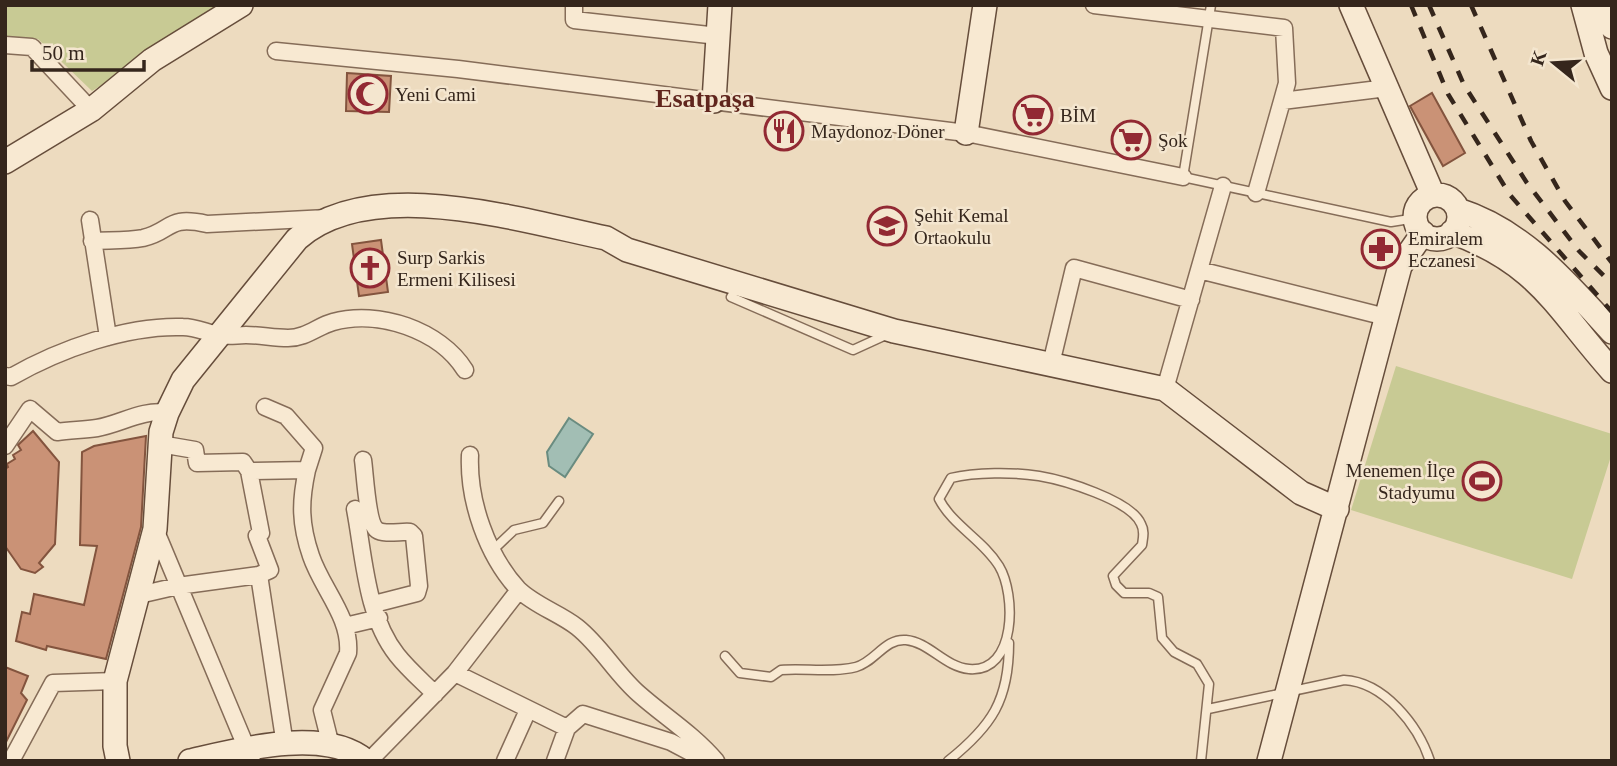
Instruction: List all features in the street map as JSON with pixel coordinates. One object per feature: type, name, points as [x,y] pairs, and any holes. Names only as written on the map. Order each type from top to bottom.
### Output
[{"type":"street","points":[[5,162],[91,110],[152,60],[241,5]]},
{"type":"street","points":[[574,5],[574,20],[718,36]]},
{"type":"street","points":[[714,102],[720,5]]},
{"type":"street","points":[[966,133],[985,5]]},
{"type":"street","points":[[1094,5],[1209,13],[1284,28],[1287,83],[1256,193]]},
{"type":"street","points":[[1351,5],[1433,195]]},
{"type":"street","points":[[1583,5],[1596,53],[1612,88]]},
{"type":"street","points":[[1605,5],[1612,27]]},
{"type":"street","points":[[5,45],[32,47],[91,110]]},
{"type":"street","points":[[276,51],[458,69],[966,133],[1183,177]]},
{"type":"street","points":[[1282,101],[1387,88]]},
{"type":"street","points":[[1165,389],[1223,186]]},
{"type":"street","points":[[1269,761],[1386,317],[1400,266],[1419,226],[1422,201],[1433,195],[1449,198],[1456,221],[1486,246],[1524,270],[1550,295],[1612,371]]},
{"type":"street","points":[[92,241],[145,237],[174,221],[207,224],[327,218],[353,211],[398,206],[445,206],[478,211],[606,238],[627,250],[894,331],[1165,389],[1301,493],[1337,509]]},
{"type":"street","points":[[118,761],[115,746],[115,681],[155,529],[160,444],[167,413],[183,380],[297,239],[327,218]]},
{"type":"street","points":[[90,220],[108,337]]},
{"type":"street","points":[[1456,221],[1504,246],[1537,269],[1612,357]]},
{"type":"street","points":[[1419,226],[1436,239],[1456,221],[1487,221],[1540,257],[1612,332]]},
{"type":"street","points":[[1051,365],[1074,268],[1191,300]]},
{"type":"street","points":[[1199,270],[1386,317]]},
{"type":"street","points":[[5,376],[69,349],[123,332],[183,327],[220,336],[291,338],[332,322],[364,318],[406,326],[442,345],[457,357],[465,370]]},
{"type":"street","points":[[265,407],[286,416],[314,448],[300,504],[312,558],[345,626],[348,653],[322,709],[330,742]]},
{"type":"street","points":[[5,446],[30,409],[57,432],[97,428],[151,410],[167,413]]},
{"type":"street","points":[[139,595],[178,586],[259,575],[270,570],[257,536],[261,533],[249,471],[243,462],[197,463],[195,450],[160,444]]},
{"type":"street","points":[[470,456],[469,475],[492,551],[519,590],[577,627],[637,692],[701,743],[716,761]]},
{"type":"street","points":[[345,626],[417,593],[419,586],[414,536],[410,532],[380,532],[375,529],[370,517],[363,460]]},
{"type":"street","points":[[249,471],[307,470]]},
{"type":"street","points":[[355,509],[377,611],[396,655],[435,694]]},
{"type":"street","points":[[155,529],[248,755]]},
{"type":"street","points":[[259,575],[285,745]]},
{"type":"street","points":[[199,760],[248,755],[285,745],[330,742],[358,754],[367,761],[455,673],[519,590]]},
{"type":"street","points":[[455,673],[567,728]]},
{"type":"street","points":[[11,761],[53,682],[115,681]]},
{"type":"street","points":[[505,761],[528,710]]},
{"type":"street","points":[[555,761],[567,728],[583,714],[671,742],[707,761]]},
{"type":"lane","points":[[1209,13],[1183,177],[1419,226]]},
{"type":"lane","points":[[948,761],[970,743],[997,710],[1009,666],[1007,584],[999,566],[946,512],[939,499],[951,478],[969,474],[1037,476],[1094,493],[1133,513],[1141,523],[1142,545],[1113,576],[1116,585],[1124,593],[1149,593],[1158,597],[1162,638],[1174,652],[1196,664],[1209,684],[1201,761]]},
{"type":"lane","points":[[492,551],[514,530],[542,523],[559,501]]},
{"type":"lane","points":[[725,656],[740,673],[771,677],[781,670],[858,667],[889,644],[905,640],[947,663],[970,669],[994,662],[1009,640]]},
{"type":"lane","points":[[1208,709],[1286,695],[1344,680],[1360,681],[1394,705],[1424,744],[1430,761]]},
{"type":"green space","points":[[5,5],[229,5],[92,91],[38,39],[5,37]]},
{"type":"green space","name":"Menemen İlçe Stadyumu","points":[[1396,366],[1612,434],[1612,453],[1572,579],[1351,510]]},
{"type":"water","points":[[569,418],[593,434],[565,477],[549,466],[547,452]]},
{"type":"building","name":"Yeni Cami","points":[[347,73],[391,76],[389,112],[346,111]]},
{"type":"building","points":[[1432,93],[1465,153],[1443,166],[1410,106]]},
{"type":"building","name":"Surp Sarkis Ermeni Kilisesi","points":[[381,240],[388,292],[359,296],[352,244]]},
{"type":"building","points":[[33,431],[59,462],[55,544],[39,563],[43,567],[35,573],[21,569],[5,546],[5,469],[7,464],[15,459],[13,455],[21,450],[18,445]]},
{"type":"building","points":[[146,436],[141,527],[106,659],[47,646],[46,650],[16,641],[22,612],[30,614],[34,594],[84,605],[97,546],[80,545],[82,452],[94,446]]},
{"type":"building","points":[[5,667],[28,676],[21,693],[27,700],[5,744]]},
{"type":"railway","points":[[1411,5],[1448,94],[1510,195],[1612,312]]},
{"type":"railway","points":[[1429,5],[1464,85],[1527,183],[1579,251],[1612,284]]},
{"type":"railway","points":[[1471,5],[1531,141],[1565,201],[1612,263]]},
{"type":"place","name":"Yeni Cami","points":[[368,94]]},
{"type":"place","name":"BİM","points":[[1033,115]]},
{"type":"place","name":"Maydonoz Döner","points":[[784,131]]},
{"type":"place","name":"Şok","points":[[1131,140]]},
{"type":"place","name":"Şehit Kemal Ortaokulu","points":[[887,226]]},
{"type":"place","name":"Emiralem Eczanesi","points":[[1381,249]]},
{"type":"place","name":"Surp Sarkis Ermeni Kilisesi","points":[[370,268]]},
{"type":"place","name":"Menemen İlçe Stadyumu","points":[[1482,481]]},
{"type":"district","name":"Esatpaşa","points":[[705,98]]}]
